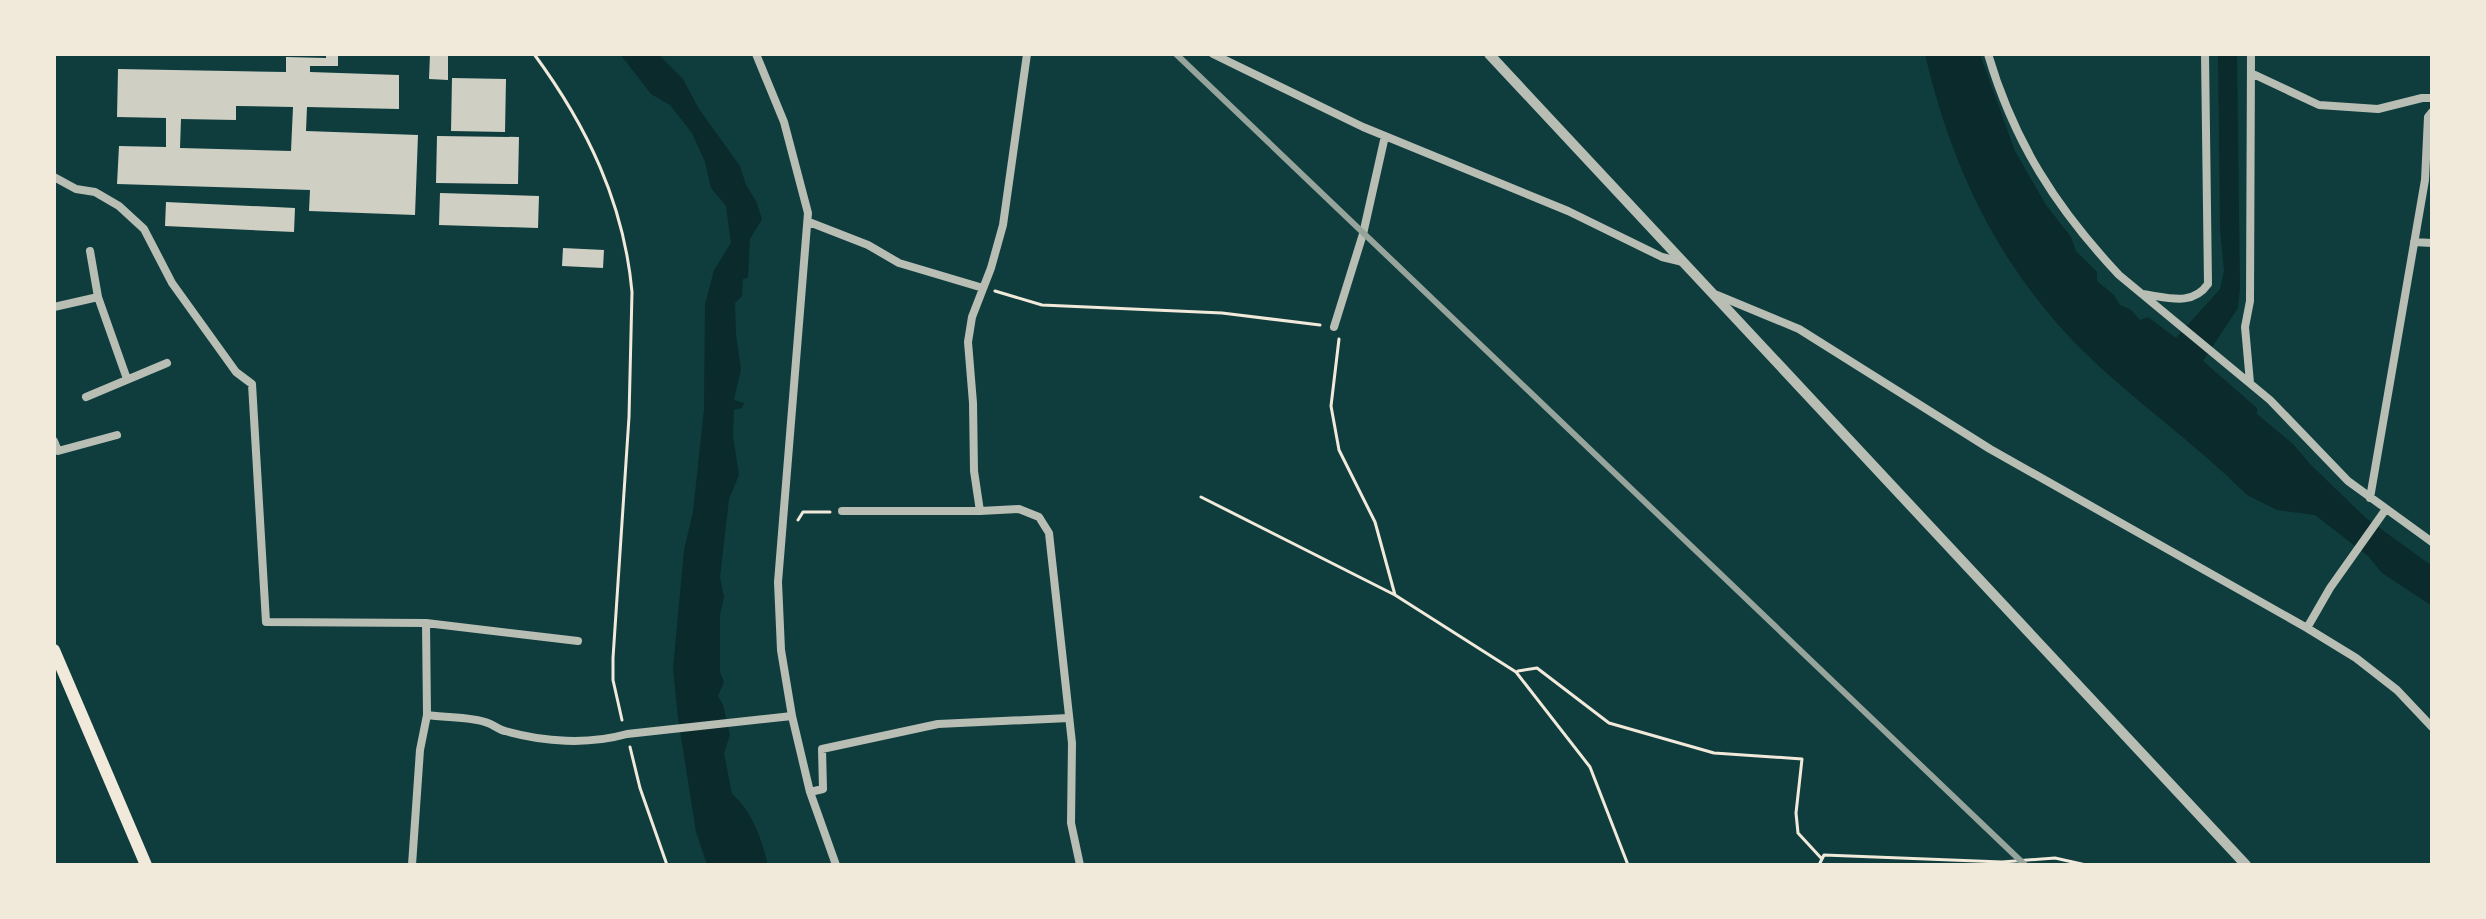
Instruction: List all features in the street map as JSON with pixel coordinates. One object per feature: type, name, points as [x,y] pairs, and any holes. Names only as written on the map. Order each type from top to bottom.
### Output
[{"type":"main road","points":[[54,651],[146,865]]},
{"type":"street","points":[[756,54],[784,122],[801,179],[809,222],[778,582],[781,650],[792,716],[810,792],[836,865]]},
{"type":"street","points":[[980,511],[974,471],[968,342],[972,317],[1003,225],[1027,54]]},
{"type":"street","points":[[1213,54],[1385,136],[1568,211],[1662,257],[1685,263]]},
{"type":"street","points":[[1489,54],[2246,865]]},
{"type":"street","points":[[1988,54],[2011,120],[2029,157],[2052,194],[2097,252],[2142,294],[2270,400],[2348,481],[2432,542]]},
{"type":"street","points":[[2142,294],[2189,300],[2202,293],[2208,284],[2205,54]]},
{"type":"street","points":[[2250,383],[2245,327],[2250,301],[2251,54]]},
{"type":"street","points":[[2251,73],[2319,105],[2378,109],[2432,98]]},
{"type":"street","points":[[2370,498],[2425,180],[2428,117],[2432,112]]},
{"type":"street","points":[[1334,327],[1363,234],[1385,136]]},
{"type":"street","points":[[54,177],[76,189],[95,192],[119,206],[144,229],[172,283],[236,372],[252,384],[266,622],[426,623],[578,641]]},
{"type":"street","points":[[809,222],[868,245],[899,263],[983,288]]},
{"type":"street","points":[[2414,242],[2432,243]]},
{"type":"street","points":[[90,251],[98,297],[127,379]]},
{"type":"street","points":[[1717,295],[1799,329],[1990,449],[2307,628],[2356,658],[2397,690],[2432,727]]},
{"type":"street","points":[[54,307],[98,297]]},
{"type":"street","points":[[86,397],[167,363]]},
{"type":"street","points":[[54,441],[58,451],[117,435]]},
{"type":"street","points":[[842,511],[1019,509],[1039,517],[1049,533],[1072,743],[1071,823],[1080,865]]},
{"type":"street","points":[[2307,628],[2330,588],[2386,509]]},
{"type":"street","points":[[412,865],[420,750],[427,715],[426,623]]},
{"type":"street","points":[[427,715],[488,723],[501,731],[543,739],[604,740],[627,734],[792,716]]},
{"type":"street","points":[[810,792],[823,789],[822,749],[938,724],[1069,718]]},
{"type":"path","points":[[534,54],[583,129],[599,164],[617,207],[630,273],[629,417],[613,680],[640,788],[667,865]]},
{"type":"path","points":[[983,288],[1042,305],[1222,313],[1334,327],[1339,336],[1331,406],[1339,450],[1375,522],[1395,595]]},
{"type":"path","points":[[1201,497],[1395,595],[1516,672],[1590,767],[1628,865]]},
{"type":"path","points":[[796,528],[803,512],[842,511]]},
{"type":"path","points":[[1516,672],[1537,668],[1609,723],[1635,731],[1714,753],[1802,759],[1796,813],[1798,833],[1822,859]]},
{"type":"path","points":[[1819,865],[1824,855],[2003,864],[2055,858],[2086,865]]},
{"type":"water","points":[[620,54],[658,54],[683,79],[699,109],[740,166],[762,219],[750,239],[748,278],[743,279],[742,296],[735,303],[741,369],[734,400],[744,403],[742,408],[734,410],[733,436],[739,475],[729,499],[720,577],[724,597],[720,615],[720,672],[724,682],[718,696],[730,735],[724,753],[732,794],[751,817],[768,865],[707,865],[696,832],[673,669],[684,550],[693,512],[704,409],[705,305],[714,270],[731,243],[726,206],[711,188],[705,162],[692,133],[670,105],[651,94]]},
{"type":"water","points":[[1925,54],[1980,54],[2015,151],[2046,205],[2071,237],[2076,251],[2097,272],[2097,281],[2114,295],[2120,305],[2130,309],[2140,320],[2148,317],[2176,338],[2220,289],[2224,271],[2220,229],[2218,54],[2237,54],[2238,308],[2203,361],[2257,408],[2257,414],[2293,444],[2366,518],[2432,566],[2432,606],[2382,573],[2368,556],[2315,515],[2277,510],[2247,495],[2078,346],[2024,281],[1981,211],[1948,135]]},
{"type":"building","points":[[326,54],[338,54],[338,66],[310,66],[310,72],[399,75],[399,109],[307,107],[306,131],[418,135],[415,215],[309,211],[310,190],[117,184],[119,146],[166,147],[166,118],[117,117],[118,69],[286,72],[286,57],[326,58]],"holes":[[[236,106],[293,107],[291,151],[180,148],[181,119],[236,120]]]},
{"type":"building","points":[[430,54],[448,54],[448,80],[429,79]]},
{"type":"building","points":[[452,78],[506,79],[505,132],[451,131]]},
{"type":"building","points":[[437,136],[519,137],[518,184],[436,183]]},
{"type":"building","points":[[440,193],[539,196],[538,228],[439,225]]},
{"type":"building","points":[[166,202],[295,208],[294,232],[165,226]]},
{"type":"building","points":[[563,248],[604,250],[603,268],[562,266]]},
{"type":"railway","points":[[1176,54],[2025,865]]}]
